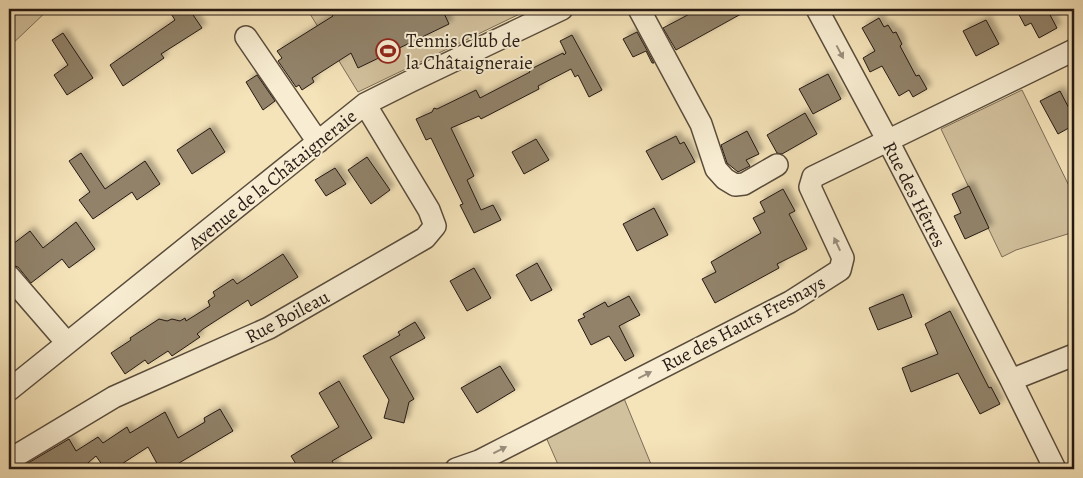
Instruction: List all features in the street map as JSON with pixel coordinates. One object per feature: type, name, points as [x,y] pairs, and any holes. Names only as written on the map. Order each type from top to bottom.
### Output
[{"type":"street","name":"Avenue de la Châtaigneraie","points":[[9,390],[365,104],[562,9]]},
{"type":"street","points":[[639,9],[701,124],[716,169],[725,179],[735,185],[744,184],[777,165]]},
{"type":"street","name":"Rue des Hêtres","points":[[817,9],[888,141],[1055,469]]},
{"type":"street","points":[[246,36],[318,142]]},
{"type":"street","name":"Rue des Hauts Fresnays","points":[[456,469],[479,461],[790,302],[840,270],[843,258],[810,187],[813,177],[1074,50]]},
{"type":"street","name":"Rue Boileau","points":[[9,460],[114,397],[269,328],[425,238],[434,226],[430,210],[365,104]]},
{"type":"street","points":[[9,276],[67,344]]},
{"type":"street","points":[[1011,380],[1074,355]]},
{"type":"shaded area","points":[[9,9],[49,9],[9,47]]},
{"type":"shaded area","name":"Tennis Club de la Châtaigneraie","points":[[307,9],[530,9],[358,92]]},
{"type":"shaded area","points":[[1022,90],[1074,196],[1074,232],[1016,250],[1002,257],[941,129]]},
{"type":"shaded area","points":[[623,396],[653,469],[560,469],[545,435]]},
{"type":"building","points":[[168,9],[189,9],[202,28],[161,54],[164,58],[123,86],[110,65],[175,20]]},
{"type":"building","points":[[329,9],[442,9],[449,24],[358,68],[351,53],[312,78],[314,82],[302,90],[299,85],[296,87],[278,61],[282,58],[277,51],[333,16]]},
{"type":"building","points":[[699,9],[750,9],[676,50],[663,28]]},
{"type":"building","points":[[1016,9],[1057,9],[1049,13],[1057,28],[1039,38],[1031,23],[1025,26]]},
{"type":"building","points":[[879,18],[884,27],[888,25],[893,33],[896,32],[902,44],[900,46],[916,76],[919,75],[927,89],[913,97],[909,90],[899,96],[882,66],[870,72],[863,58],[875,51],[862,28]]},
{"type":"building","points":[[986,20],[999,44],[976,56],[963,31]]},
{"type":"building","points":[[637,32],[654,63],[652,63],[646,51],[633,57],[623,39]]},
{"type":"building","points":[[63,33],[93,78],[67,95],[54,75],[68,65],[52,40]]},
{"type":"building","points":[[572,35],[602,90],[589,97],[578,75],[575,77],[571,69],[538,86],[539,89],[481,119],[479,116],[451,128],[474,176],[467,180],[481,210],[493,205],[501,220],[474,233],[460,205],[463,204],[431,138],[426,140],[416,119],[432,112],[434,108],[437,109],[476,90],[480,98],[530,72],[529,70],[563,53],[564,55],[566,53],[560,41]]},
{"type":"building","points":[[828,74],[841,99],[813,114],[799,89]]},
{"type":"building","points":[[257,75],[275,101],[263,110],[246,82]]},
{"type":"building","points":[[1060,91],[1074,118],[1074,125],[1058,134],[1040,101]]},
{"type":"building","points":[[805,113],[817,134],[782,154],[777,153],[767,135]]},
{"type":"building","points":[[210,128],[225,152],[192,174],[177,150]]},
{"type":"building","points":[[747,131],[759,154],[746,160],[750,166],[738,172],[727,163],[721,145]]},
{"type":"building","points":[[676,136],[680,144],[684,142],[695,162],[662,180],[646,151]]},
{"type":"building","points":[[536,139],[549,160],[524,174],[512,152]]},
{"type":"building","points":[[81,153],[105,189],[145,161],[160,184],[137,200],[132,192],[93,219],[79,200],[90,192],[69,161]]},
{"type":"building","points":[[367,157],[390,190],[371,204],[348,170]]},
{"type":"building","points":[[335,168],[346,184],[326,196],[315,180]]},
{"type":"building","points":[[969,186],[989,228],[965,239],[954,216],[961,213],[952,194]]},
{"type":"building","points":[[783,189],[795,211],[789,214],[807,249],[777,264],[779,268],[715,303],[702,279],[716,272],[711,262],[761,233],[753,218],[765,212],[760,202]]},
{"type":"building","points":[[654,208],[668,235],[637,251],[623,224]]},
{"type":"building","points":[[76,222],[95,249],[69,268],[62,259],[31,283],[18,267],[9,264],[9,247],[30,231],[43,248]]},
{"type":"building","points":[[283,254],[298,277],[251,306],[248,300],[203,329],[197,334],[200,337],[172,356],[168,351],[148,364],[145,360],[125,374],[111,353],[159,319],[180,321],[185,318],[186,321],[210,306],[208,301],[215,296],[213,292],[233,279],[237,284]]},
{"type":"building","points":[[537,263],[552,290],[531,301],[516,275]]},
{"type":"building","points":[[474,268],[491,298],[467,311],[450,281]]},
{"type":"building","points":[[903,294],[912,317],[878,330],[869,308]]},
{"type":"building","points":[[629,296],[640,315],[619,326],[634,356],[625,361],[609,336],[591,345],[578,320],[585,317],[583,314],[605,302],[608,307]]},
{"type":"building","points":[[950,311],[989,388],[991,387],[1000,404],[980,414],[958,373],[911,392],[902,368],[938,354],[925,324]]},
{"type":"building","points":[[415,322],[425,338],[390,357],[414,399],[409,402],[404,423],[384,418],[389,400],[363,356],[400,335],[398,332]]},
{"type":"building","points":[[500,366],[515,390],[477,413],[461,388]]},
{"type":"building","points":[[339,381],[372,438],[332,461],[337,469],[299,469],[291,456],[339,427],[319,393]]},
{"type":"building","points":[[220,409],[233,431],[169,469],[160,469],[148,447],[114,469],[105,469],[96,456],[81,469],[18,469],[69,439],[76,451],[98,437],[103,443],[127,427],[130,433],[165,412],[178,438],[205,422],[204,418]]},
{"type":"place","name":"Tennis Club de la Châtaigneraie","points":[[388,51]]}]
